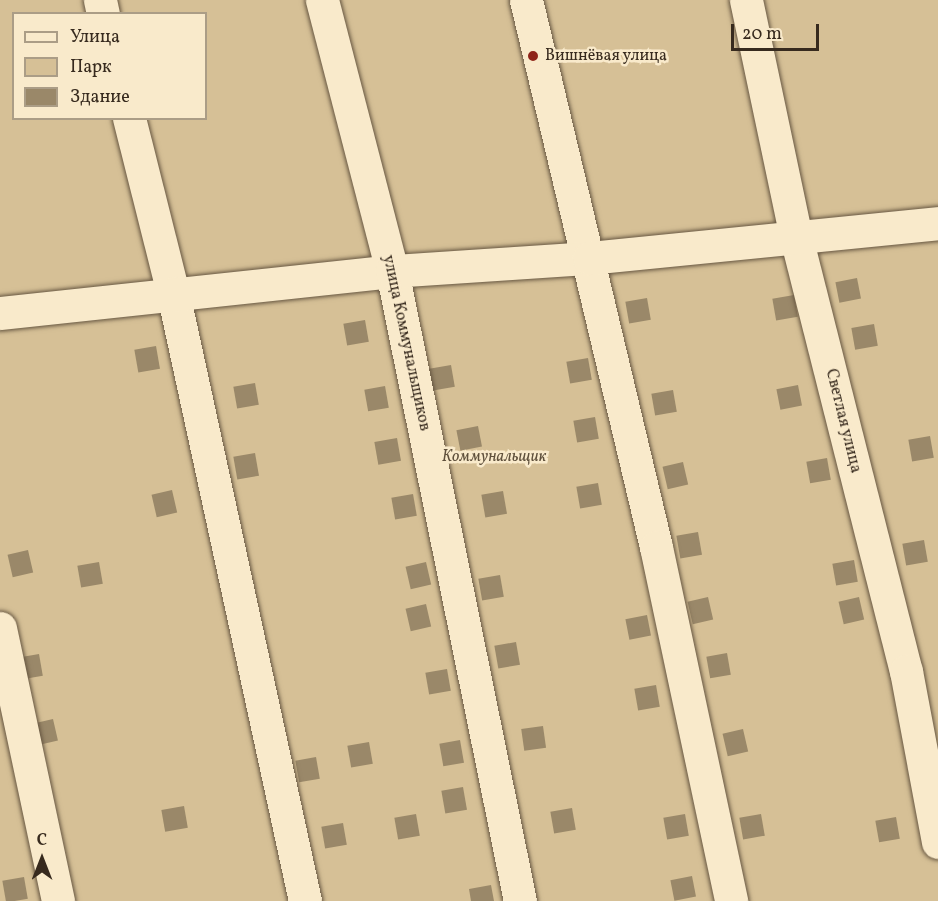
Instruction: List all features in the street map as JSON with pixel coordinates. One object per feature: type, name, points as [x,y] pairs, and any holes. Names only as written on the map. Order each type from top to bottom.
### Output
[{"type":"street","name":"улица Коммунальщиков","points":[[322,0],[392,271],[520,901]]},
{"type":"street","points":[[526,0],[589,258],[730,901]]},
{"type":"street","name":"Светлая улица","points":[[746,0],[796,237],[906,671],[938,842]]},
{"type":"street","points":[[130,120],[173,293],[305,901]]},
{"type":"street","points":[[0,313],[392,271],[589,258],[938,223]]},
{"type":"street","points":[[0,628],[58,901]]},
{"type":"green space","name":"Коммунальщик","points":[[0,0],[938,0],[938,901],[0,901]]},
{"type":"building","points":[[857,278],[861,299],[839,303],[835,282]]},
{"type":"building","points":[[794,295],[798,317],[776,320],[772,299]]},
{"type":"building","points":[[647,298],[651,320],[629,323],[625,302]]},
{"type":"building","points":[[365,320],[369,342],[347,345],[343,324]]},
{"type":"building","points":[[874,324],[878,346],[855,350],[851,328]]},
{"type":"building","points":[[156,346],[160,369],[138,372],[134,350]]},
{"type":"building","points":[[588,358],[592,380],[570,383],[566,362]]},
{"type":"building","points":[[451,365],[455,387],[433,390],[429,369]]},
{"type":"building","points":[[255,383],[259,405],[237,408],[233,387]]},
{"type":"building","points":[[798,385],[802,406],[780,410],[776,389]]},
{"type":"building","points":[[385,386],[389,408],[368,411],[364,390]]},
{"type":"building","points":[[673,390],[677,412],[655,415],[651,394]]},
{"type":"building","points":[[595,417],[599,439],[577,442],[573,421]]},
{"type":"building","points":[[478,426],[482,447],[460,451],[456,430]]},
{"type":"building","points":[[930,436],[934,458],[912,461],[908,440]]},
{"type":"building","points":[[397,438],[401,461],[378,465],[374,442]]},
{"type":"building","points":[[255,453],[259,476],[237,479],[233,457]]},
{"type":"building","points":[[827,458],[831,480],[810,483],[806,462]]},
{"type":"building","points":[[683,462],[688,484],[668,489],[663,467]]},
{"type":"building","points":[[598,483],[602,505],[580,508],[576,487]]},
{"type":"building","points":[[172,490],[177,512],[157,517],[152,495]]},
{"type":"building","points":[[503,491],[507,514],[485,517],[481,495]]},
{"type":"building","points":[[413,494],[417,516],[395,519],[391,498]]},
{"type":"building","points":[[698,532],[702,555],[680,558],[676,536]]},
{"type":"building","points":[[924,540],[928,562],[906,565],[902,544]]},
{"type":"building","points":[[28,550],[33,572],[13,577],[8,555]]},
{"type":"building","points":[[854,560],[858,582],[836,585],[832,564]]},
{"type":"building","points":[[99,562],[103,584],[81,587],[77,566]]},
{"type":"building","points":[[426,562],[431,584],[411,589],[406,567]]},
{"type":"building","points":[[500,575],[504,597],[482,600],[478,579]]},
{"type":"building","points":[[708,597],[713,619],[693,624],[688,602]]},
{"type":"building","points":[[859,597],[864,619],[844,624],[839,602]]},
{"type":"building","points":[[426,604],[431,626],[411,631],[406,609]]},
{"type":"building","points":[[647,615],[651,636],[629,640],[625,619]]},
{"type":"building","points":[[516,642],[520,665],[498,668],[494,646]]},
{"type":"building","points":[[727,653],[731,675],[710,678],[706,657]]},
{"type":"building","points":[[39,654],[43,676],[21,679],[17,658]]},
{"type":"building","points":[[447,669],[451,691],[429,694],[425,673]]},
{"type":"building","points":[[656,685],[660,707],[638,710],[634,689]]},
{"type":"building","points":[[53,719],[58,740],[37,745],[33,724]]},
{"type":"building","points":[[543,726],[546,748],[524,751],[521,729]]},
{"type":"building","points":[[743,729],[748,751],[728,756],[723,734]]},
{"type":"building","points":[[460,740],[464,763],[443,766],[439,744]]},
{"type":"building","points":[[369,742],[373,764],[351,767],[347,746]]},
{"type":"building","points":[[316,757],[320,779],[299,782],[295,761]]},
{"type":"building","points":[[463,787],[467,810],[445,813],[441,791]]},
{"type":"building","points":[[184,806],[188,828],[165,832],[161,810]]},
{"type":"building","points":[[572,808],[576,830],[554,833],[550,812]]},
{"type":"building","points":[[416,814],[420,836],[398,839],[394,818]]},
{"type":"building","points":[[685,814],[689,836],[667,839],[663,818]]},
{"type":"building","points":[[761,814],[765,836],[743,839],[739,818]]},
{"type":"building","points":[[896,817],[900,839],[879,842],[875,821]]},
{"type":"building","points":[[343,823],[347,845],[325,848],[321,827]]},
{"type":"building","points":[[692,876],[696,897],[674,901],[670,880]]},
{"type":"building","points":[[24,877],[28,899],[6,901],[2,881]]},
{"type":"building","points":[[491,885],[494,901],[471,901],[469,889]]},
{"type":"place","name":"Вишнёвая улица","points":[[533,56]]}]
